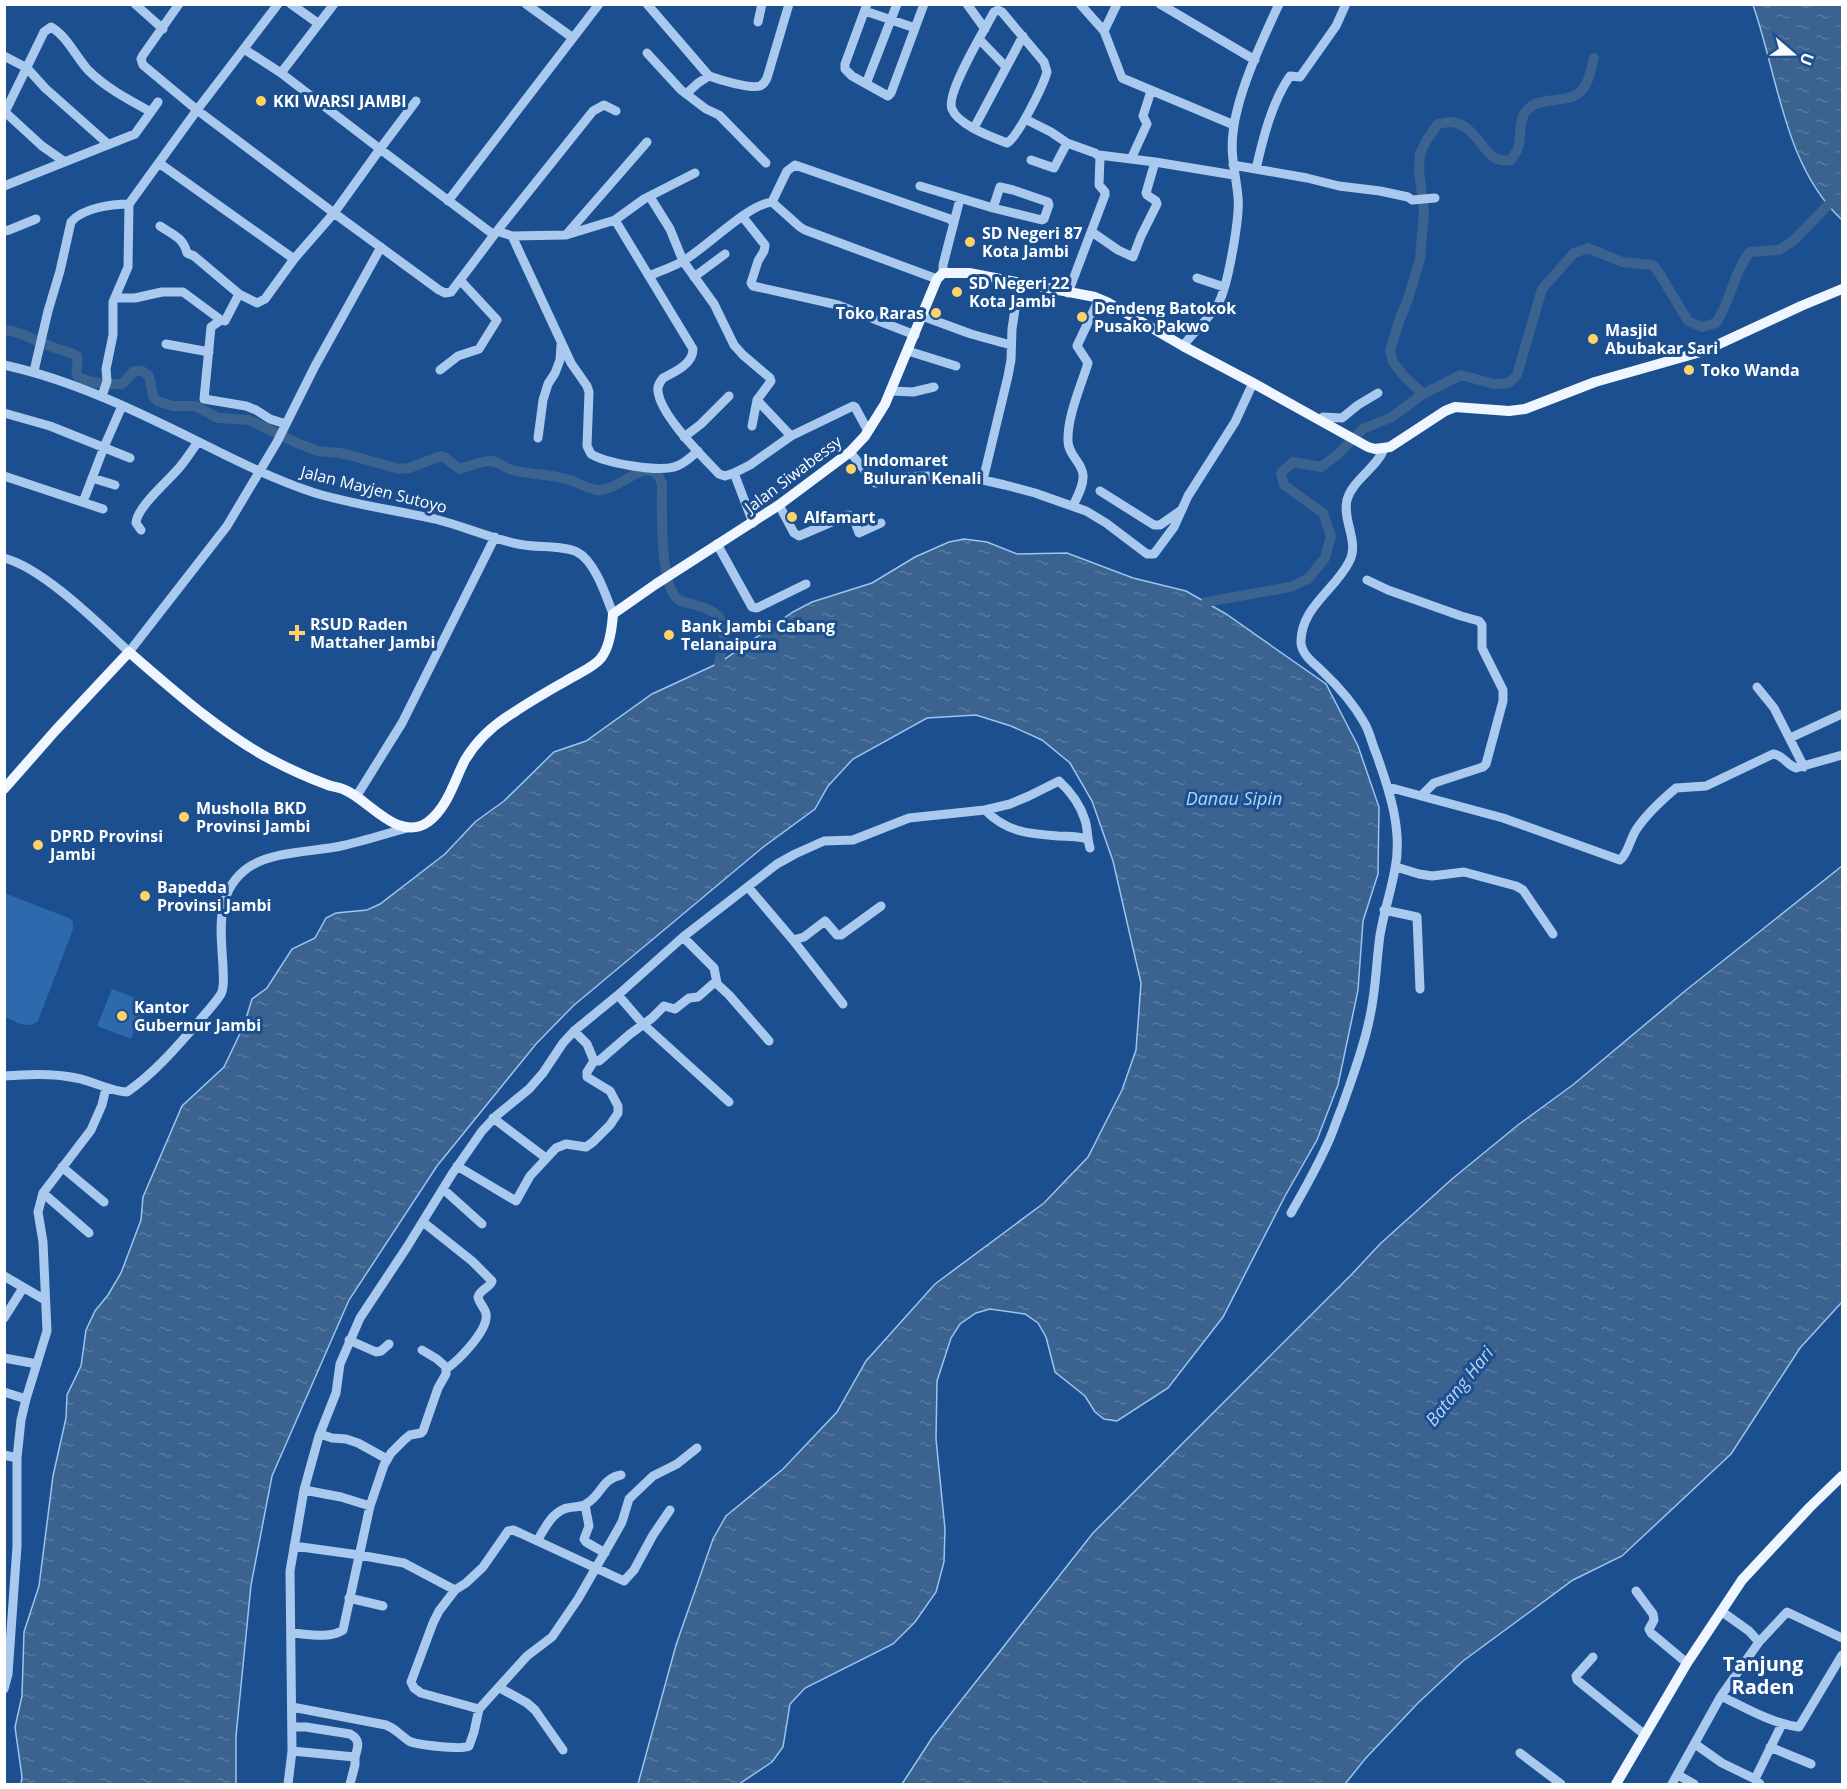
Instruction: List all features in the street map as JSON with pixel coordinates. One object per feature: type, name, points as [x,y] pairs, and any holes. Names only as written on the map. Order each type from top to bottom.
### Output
[{"type":"main road","points":[[940,276],[969,273],[1099,299],[1368,447],[1384,449],[1398,444],[1445,411],[1455,407],[1509,411],[1525,409],[1594,382],[1704,351],[1842,289]]},
{"type":"main road","name":"Jalan Siwabessy","points":[[613,614],[717,544],[753,523],[850,452],[868,431],[892,391],[940,276]]},
{"type":"main road","points":[[4,789],[129,652],[171,689],[248,745],[286,767],[346,790],[370,809],[407,828],[427,823],[440,810],[465,762],[487,732],[523,706],[592,666],[602,657],[608,645],[613,614]]},
{"type":"main road","points":[[1617,1785],[1687,1663],[1742,1580],[1842,1476]]},
{"type":"street","points":[[135,4],[163,29]]},
{"type":"street","points":[[179,4],[143,56],[142,62],[197,110],[442,292],[451,292],[593,111],[604,105],[616,111]]},
{"type":"street","points":[[102,396],[113,335],[113,302],[128,267],[129,204],[278,4]]},
{"type":"street","points":[[291,4],[319,24]]},
{"type":"street","points":[[281,73],[334,4]]},
{"type":"street","points":[[526,4],[573,38]]},
{"type":"street","points":[[448,201],[599,4]]},
{"type":"street","points":[[647,4],[709,76],[728,82],[756,86],[762,85],[767,78],[789,4]]},
{"type":"street","points":[[758,22],[762,4]]},
{"type":"street","points":[[866,84],[897,4]]},
{"type":"street","points":[[915,28],[866,8],[845,69],[852,76],[890,95],[924,4]]},
{"type":"street","points":[[967,4],[985,29]]},
{"type":"street","points":[[1080,4],[1104,31],[1122,78],[1234,125]]},
{"type":"street","points":[[1104,31],[1117,4]]},
{"type":"street","points":[[1160,4],[1255,60]]},
{"type":"street","points":[[1183,346],[1218,304],[1224,287],[1238,216],[1238,197],[1231,147],[1234,125],[1255,60],[1279,5]]},
{"type":"street","points":[[1256,169],[1267,124],[1283,88],[1290,76],[1300,77],[1336,26],[1345,6]]},
{"type":"street","points":[[998,10],[1002,12],[1023,36],[1044,62],[1047,72],[1025,119],[1012,140],[1007,143],[986,135],[957,117],[950,103],[956,82],[994,12],[998,10]]},
{"type":"street","points":[[65,162],[42,146],[5,113],[44,32],[51,27],[89,71],[116,92],[151,112]]},
{"type":"street","points":[[974,128],[1023,36]]},
{"type":"street","points":[[980,40],[1006,67]]},
{"type":"street","points":[[244,49],[281,73],[448,201],[496,233],[512,236],[566,234],[615,220],[650,196],[695,173]]},
{"type":"street","points":[[647,53],[673,82],[706,109],[719,115],[766,163]]},
{"type":"street","points":[[4,56],[27,68],[45,88],[108,144]]},
{"type":"street","points":[[686,94],[709,76]]},
{"type":"street","points":[[1131,159],[1147,124],[1143,116],[1151,91]]},
{"type":"street","points":[[160,226],[182,240],[187,253],[194,256],[239,294],[255,303],[260,302],[334,213],[416,100]]},
{"type":"street","points":[[4,186],[135,134],[158,102]]},
{"type":"street","points":[[1025,119],[1067,143],[1098,155],[1234,170],[1256,169],[1339,186],[1380,191],[1408,197],[1412,200],[1435,198]]},
{"type":"street","points":[[566,234],[646,142]]},
{"type":"street","points":[[1031,160],[1054,168],[1067,143]]},
{"type":"street","points":[[1068,293],[1106,195],[1098,185],[1100,163],[1098,155]]},
{"type":"street","points":[[1092,232],[1124,254],[1133,257],[1157,204],[1146,193],[1155,162]]},
{"type":"street","points":[[159,163],[294,259]]},
{"type":"street","points":[[772,202],[787,171],[795,165],[950,219],[954,223]]},
{"type":"street","points":[[920,186],[960,199],[993,208],[1042,220],[1049,205],[1048,202],[1000,187],[993,208]]},
{"type":"street","points":[[650,196],[670,229],[683,261],[714,304],[734,345],[770,378],[771,381],[758,400],[752,426]]},
{"type":"street","points":[[649,276],[683,261],[742,216],[772,202],[805,230],[940,276],[960,199]]},
{"type":"street","points":[[34,371],[71,222],[75,217],[112,204],[129,204]]},
{"type":"street","points":[[742,216],[765,244],[751,283],[753,286],[838,305],[915,335]]},
{"type":"street","points":[[4,231],[36,219]]},
{"type":"street","points":[[615,220],[693,349],[689,362],[660,382],[658,391],[665,409],[684,437],[722,476],[750,465],[791,436],[853,406],[868,431]]},
{"type":"street","points":[[512,236],[562,342],[589,392],[587,446],[591,454],[606,461],[665,469],[681,464],[698,451]]},
{"type":"street","points":[[4,558],[24,566],[60,591],[129,652],[227,526],[277,442],[315,366],[381,247]]},
{"type":"street","points":[[694,277],[725,254]]},
{"type":"street","points":[[1197,278],[1224,287]]},
{"type":"street","points":[[440,370],[458,356],[479,349],[497,320],[460,280]]},
{"type":"street","points":[[983,480],[1008,376],[1019,283]]},
{"type":"street","points":[[116,298],[135,298],[162,292],[183,292],[225,321],[239,294]]},
{"type":"street","points":[[1073,506],[1082,482],[1083,472],[1068,450],[1067,439],[1088,363],[1077,346],[1099,299]]},
{"type":"street","points":[[922,316],[971,334],[1011,345]]},
{"type":"street","points":[[221,320],[211,327],[204,399],[246,406],[285,426]]},
{"type":"street","points":[[538,438],[543,400],[560,360],[562,342]]},
{"type":"street","points":[[166,344],[209,352]]},
{"type":"street","points":[[908,351],[956,366]]},
{"type":"street","name":"Jalan Mayjen Sutoyo","points":[[4,365],[34,371],[102,396],[259,472],[315,492],[371,507],[433,519],[526,546],[577,552],[592,568],[606,594],[613,614]]},
{"type":"street","points":[[850,452],[875,483],[900,477],[918,476],[983,480],[1035,493],[1086,511],[1149,554],[1154,554],[1174,527],[1180,511],[1235,422],[1253,382]]},
{"type":"street","points":[[892,391],[913,392],[934,387]]},
{"type":"street","points":[[1323,423],[1323,417],[1342,418],[1378,393]]},
{"type":"street","points":[[684,437],[701,424],[729,396]]},
{"type":"street","points":[[758,400],[791,436]]},
{"type":"street","points":[[82,502],[122,406]]},
{"type":"street","points":[[4,413],[35,421],[130,458]]},
{"type":"street","points":[[141,530],[136,523],[138,516],[150,498],[181,467],[198,442]]},
{"type":"street","points":[[1291,1214],[1326,1148],[1360,1058],[1377,976],[1384,910],[1396,867],[1394,811],[1388,787],[1365,725],[1354,706],[1334,682],[1302,650],[1301,641],[1309,615],[1342,573],[1352,556],[1352,538],[1346,506],[1350,492],[1378,460],[1384,449]]},
{"type":"street","points":[[734,473],[753,523]]},
{"type":"street","points":[[4,476],[103,509]]},
{"type":"street","points":[[92,478],[115,485]]},
{"type":"street","points":[[1100,491],[1154,525],[1160,525],[1180,511]]},
{"type":"street","points":[[779,505],[794,533],[799,536],[848,515],[853,517],[859,533],[881,523]]},
{"type":"street","points":[[356,797],[402,723],[495,537]]},
{"type":"street","points":[[717,544],[752,607],[757,608],[806,584]]},
{"type":"street","points":[[1368,580],[1388,590],[1479,621],[1482,625],[1482,648],[1503,690],[1503,701],[1486,764],[1434,783],[1421,796]]},
{"type":"street","points":[[1756,687],[1774,708],[1804,767]]},
{"type":"street","points":[[1790,738],[1842,714]]},
{"type":"street","points":[[1388,787],[1503,818],[1620,860],[1624,858],[1630,839],[1639,826],[1676,788],[1706,786],[1773,754],[1780,755],[1794,767],[1804,767],[1842,755]]},
{"type":"street","points":[[288,1785],[292,1750],[290,1579],[294,1546],[304,1490],[320,1434],[336,1393],[340,1364],[349,1340],[377,1290],[482,1131],[529,1089],[543,1073],[563,1042],[574,1031],[683,936],[777,864],[795,854],[824,841],[853,840],[909,818],[985,810],[1010,804],[1059,781],[1077,801],[1086,822],[1088,844],[1079,836],[1037,834],[1013,830],[996,822],[985,810]]},
{"type":"street","points":[[4,1076],[79,1078],[106,1088],[127,1092],[147,1078],[204,1016],[221,993],[224,980],[221,917],[223,903],[228,888],[249,867],[293,852],[342,846],[407,828]]},
{"type":"street","points":[[1396,867],[1432,876],[1464,872],[1516,886],[1523,890],[1553,934]]},
{"type":"street","points":[[748,887],[793,939],[843,1004]]},
{"type":"street","points":[[793,939],[804,937],[825,921],[837,935],[841,935],[881,906]]},
{"type":"street","points":[[1384,910],[1417,917],[1420,989]]},
{"type":"street","points":[[683,936],[714,968],[717,983],[769,1041]]},
{"type":"street","points":[[594,1061],[599,1061],[664,1006],[675,1009],[689,998],[698,997],[713,983],[717,983]]},
{"type":"street","points":[[618,995],[643,1024],[729,1102]]},
{"type":"street","points":[[574,1031],[587,1044],[594,1061]]},
{"type":"street","points":[[457,1166],[516,1201],[530,1176],[556,1148],[561,1145],[583,1147],[593,1142],[618,1113],[618,1106],[610,1092],[587,1077],[587,1072],[594,1061]]},
{"type":"street","points":[[4,1689],[8,1674],[17,1546],[17,1458],[21,1420],[47,1331],[38,1212],[43,1193],[91,1130],[102,1105],[106,1088]]},
{"type":"street","points":[[494,1118],[546,1158]]},
{"type":"street","points":[[62,1167],[104,1202]]},
{"type":"street","points":[[443,1189],[482,1224]]},
{"type":"street","points":[[43,1193],[89,1233]]},
{"type":"street","points":[[292,1634],[328,1634],[343,1630],[370,1506],[387,1459],[410,1435],[423,1431],[446,1370],[465,1354],[485,1324],[486,1314],[478,1297],[479,1293],[492,1281],[472,1261],[423,1222]]},
{"type":"street","points":[[7,1281],[45,1300]]},
{"type":"street","points":[[4,1318],[23,1287]]},
{"type":"street","points":[[349,1340],[376,1352],[389,1344]]},
{"type":"street","points":[[422,1350],[437,1359],[446,1370]]},
{"type":"street","points":[[4,1358],[37,1364]]},
{"type":"street","points":[[4,1392],[26,1399]]},
{"type":"street","points":[[320,1434],[358,1443],[387,1459]]},
{"type":"street","points":[[292,1707],[386,1725],[397,1730],[411,1742],[459,1749],[467,1748],[471,1744],[479,1708],[500,1688],[527,1656],[552,1637],[578,1599],[622,1522],[629,1500],[653,1476],[677,1464],[697,1448]]},
{"type":"street","points":[[4,1455],[17,1458]]},
{"type":"street","points":[[537,1541],[558,1512],[585,1505],[610,1478],[621,1475]]},
{"type":"street","points":[[304,1490],[341,1497],[370,1506]]},
{"type":"street","points":[[585,1505],[589,1526],[584,1539],[604,1553]]},
{"type":"street","points":[[479,1708],[421,1693],[411,1682],[438,1611],[455,1590],[483,1568],[508,1531],[513,1530],[626,1581],[670,1510]]},
{"type":"street","points":[[294,1546],[404,1563],[455,1590]]},
{"type":"street","points":[[1636,1592],[1654,1617],[1649,1629],[1651,1633],[1687,1663]]},
{"type":"street","points":[[349,1598],[383,1606]]},
{"type":"street","points":[[1721,1611],[1749,1631],[1759,1642]]},
{"type":"street","points":[[1672,1785],[1721,1696],[1759,1642],[1784,1614],[1789,1612],[1842,1638]]},
{"type":"street","points":[[1721,1696],[1782,1724],[1799,1728],[1842,1655]]},
{"type":"street","points":[[1593,1657],[1576,1676],[1577,1680],[1645,1735]]},
{"type":"street","points":[[1832,1672],[1842,1678]]},
{"type":"street","points":[[500,1688],[527,1702],[563,1750]]},
{"type":"street","points":[[1695,1744],[1722,1763],[1758,1782],[1770,1747],[1782,1724]]},
{"type":"street","points":[[292,1727],[306,1727],[350,1734],[355,1737],[358,1747],[350,1785]]},
{"type":"street","points":[[1770,1747],[1811,1764]]},
{"type":"street","points":[[292,1750],[355,1758]]},
{"type":"street","points":[[1520,1753],[1561,1785]]},
{"type":"street","points":[[1678,1775],[1694,1785]]},
{"type":"shaded area","points":[[4,893],[69,918],[73,922],[73,929],[38,1021],[30,1025],[5,1017]]},
{"type":"shaded area","points":[[112,989],[146,1002],[131,1039],[97,1026]]},
{"type":"water","points":[[1753,5],[1842,5],[1842,220],[1807,174],[1795,147]]},
{"type":"water","name":"Danau Sipin","points":[[964,539],[987,542],[1017,554],[1067,553],[1133,578],[1186,591],[1226,614],[1326,684],[1358,746],[1379,807],[1378,874],[1363,921],[1358,990],[1338,1085],[1317,1140],[1285,1196],[1223,1317],[1168,1388],[1117,1421],[1104,1419],[1095,1412],[1085,1396],[1055,1372],[1046,1337],[1038,1323],[1025,1314],[990,1309],[976,1313],[960,1324],[951,1338],[937,1381],[936,1439],[945,1529],[944,1562],[936,1592],[915,1622],[893,1644],[805,1688],[790,1704],[783,1747],[772,1762],[739,1784],[638,1784],[676,1645],[713,1539],[726,1516],[783,1469],[837,1412],[866,1361],[935,1284],[1044,1203],[1088,1157],[1122,1090],[1136,1050],[1141,983],[1113,861],[1092,801],[1070,763],[1042,740],[1011,726],[976,715],[927,718],[853,759],[828,786],[815,809],[762,848],[573,1006],[536,1044],[437,1166],[349,1300],[272,1476],[251,1585],[236,1736],[236,1784],[21,1784],[15,1727],[22,1696],[24,1632],[39,1586],[53,1476],[66,1418],[67,1395],[81,1366],[86,1330],[95,1311],[121,1273],[141,1220],[143,1197],[182,1106],[224,1067],[244,1025],[252,999],[267,988],[292,949],[315,938],[326,918],[336,913],[367,910],[380,904],[445,854],[475,822],[504,801],[554,752],[586,741],[652,694],[719,663],[793,612],[812,602],[872,583],[915,557],[949,542]]},
{"type":"water","name":"Batang Hari","points":[[1842,866],[1842,1302],[1800,1348],[1731,1454],[1622,1556],[1573,1580],[1463,1661],[1418,1703],[1365,1759],[1345,1784],[902,1784],[932,1738],[1093,1533],[1380,1244],[1452,1179],[1518,1125],[1574,1084],[1685,991]]},
{"type":"waterway","points":[[1423,394],[1393,362],[1390,351],[1420,259],[1424,211],[1419,170],[1420,154],[1426,141],[1438,124],[1452,122],[1470,131],[1494,157],[1511,160],[1518,148],[1521,122],[1525,112],[1536,104],[1568,98],[1581,91],[1589,78],[1594,58]]},
{"type":"waterway","points":[[1206,602],[1290,587],[1308,579],[1325,558],[1331,536],[1323,513],[1284,485],[1281,473],[1293,462],[1321,467],[1336,456],[1363,429],[1392,417],[1423,394],[1461,375],[1494,384],[1509,383],[1517,375],[1542,289],[1574,253],[1588,248],[1622,262],[1653,265],[1688,321],[1702,327],[1716,323],[1744,260],[1750,252],[1779,250],[1793,241],[1828,205]]},
{"type":"waterway","points":[[4,330],[22,334],[77,356],[77,376],[88,381],[122,384],[134,371],[142,371],[149,376],[153,396],[157,401],[173,406],[195,406],[218,418],[249,420],[318,451],[353,456],[399,469],[409,468],[441,456],[460,469],[491,461],[512,470],[560,477],[597,490],[614,486],[633,475],[650,470],[657,474],[662,484],[664,556],[669,583],[678,599],[705,608],[720,618],[724,632],[719,663]]},
{"type":"place","name":"KKI WARSI JAMBI","points":[[261,101]]},
{"type":"place","name":"SD Negeri 87 Kota Jambi","points":[[970,242]]},
{"type":"place","name":"SD Negeri 22 Kota Jambi","points":[[957,292]]},
{"type":"place","name":"Toko Raras","points":[[936,313]]},
{"type":"place","name":"Dendeng Batokok Pusako Pakwo","points":[[1082,317]]},
{"type":"place","name":"Masjid Abubakar Sari","points":[[1593,339]]},
{"type":"place","name":"Toko Wanda","points":[[1689,370]]},
{"type":"place","name":"Indomaret Buluran Kenali","points":[[851,469]]},
{"type":"place","name":"Alfamart","points":[[792,517]]},
{"type":"place","name":"RSUD Raden Mattaher Jambi","points":[[297,633]]},
{"type":"place","name":"Bank Jambi Cabang Telanaipura","points":[[669,635]]},
{"type":"place","name":"Musholla BKD Provinsi Jambi","points":[[184,817]]},
{"type":"place","name":"DPRD Provinsi Jambi","points":[[38,845]]},
{"type":"place","name":"Bapedda Provinsi Jambi","points":[[145,896]]},
{"type":"place","name":"Kantor Gubernur Jambi","points":[[122,1016]]},
{"type":"district","name":"Tanjung Raden","points":[[1763,1674]]}]
